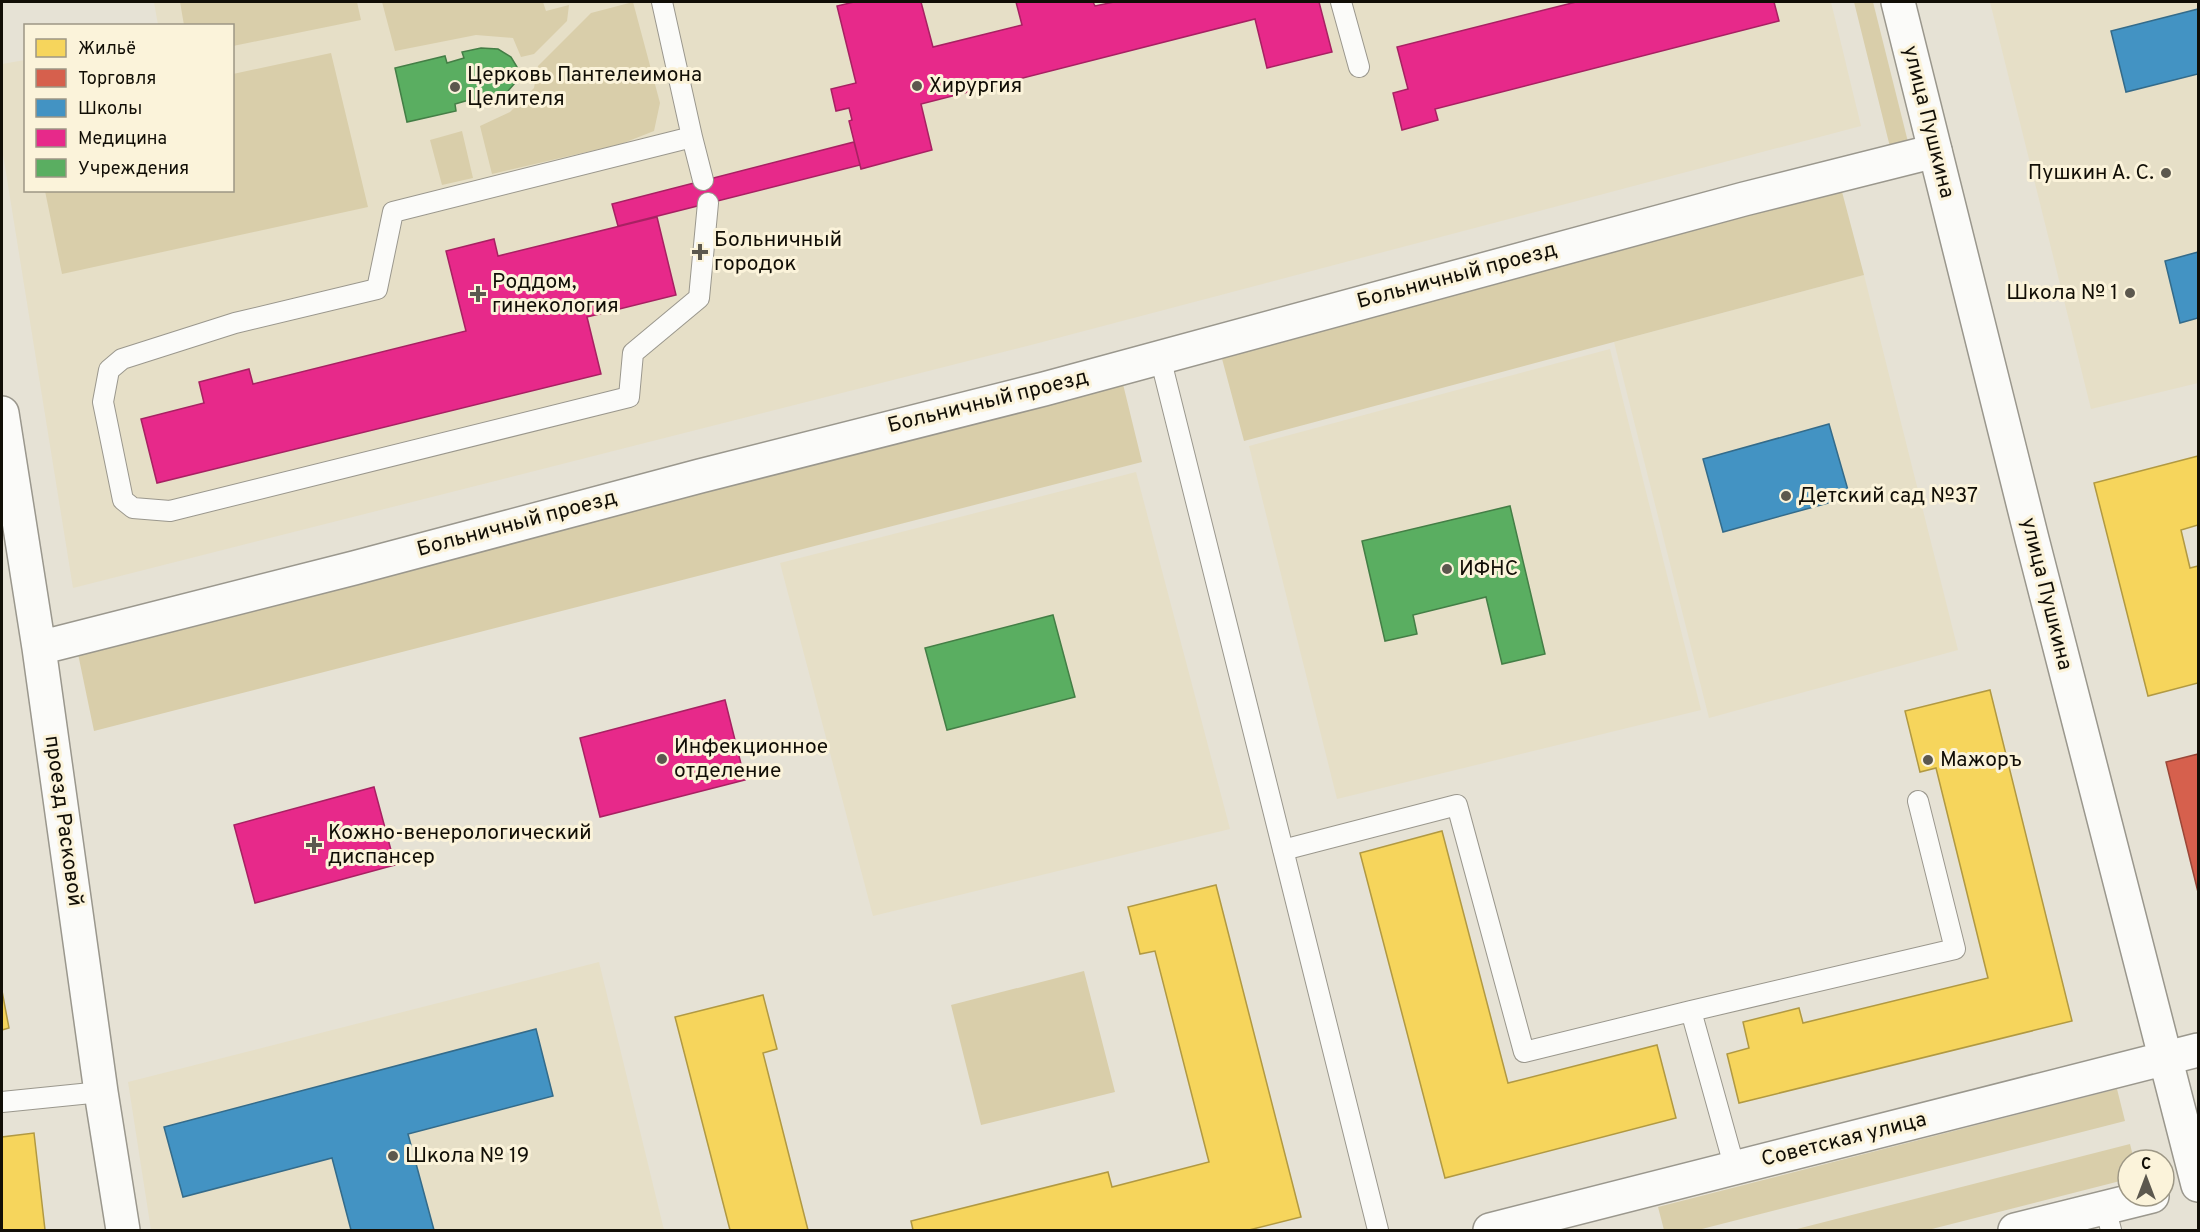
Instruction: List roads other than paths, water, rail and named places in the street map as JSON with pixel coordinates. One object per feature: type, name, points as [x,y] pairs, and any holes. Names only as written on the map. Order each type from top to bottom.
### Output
[{"type":"street","name":"улица Пушкина","points":[[1898,2],[2198,1185]]},
{"type":"street","name":"Больничный проезд","points":[[39,648],[1044,389],[1732,202],[1935,151]]},
{"type":"street","name":"проезд Расковой","points":[[3,434],[39,648],[101,1092],[123,1230]]},
{"type":"street","name":"Советская улица","points":[[1490,1230],[1588,1219],[1735,1169],[2199,1050]]},
{"type":"street","points":[[2176,1190],[2198,1185]]},
{"type":"street","points":[[2015,1230],[2108,1219],[2129,1208]]},
{"type":"lane","points":[[662,2],[703,180]]},
{"type":"lane","points":[[1341,2],[1359,67]]},
{"type":"lane","points":[[692,137],[393,212],[377,288],[235,323],[122,359],[109,370],[103,402],[107,432],[123,500],[133,508],[170,511],[629,398],[633,353],[699,298],[708,203]]},
{"type":"lane","points":[[1160,357],[1378,1230]]},
{"type":"lane","points":[[1283,850],[1457,805],[1524,1052],[1955,949],[1918,801]]},
{"type":"lane","points":[[1691,1011],[1735,1169]]},
{"type":"lane","points":[[2,1102],[101,1092]]},
{"type":"place","name":"Хирургия","points":[[917,86]]},
{"type":"place","name":"Церковь Пантелеимона Целителя","points":[[455,87]]},
{"type":"place","name":"Пушкин А. С.","points":[[2166,173]]},
{"type":"place","name":"Больничный городок","points":[[700,252]]},
{"type":"place","name":"Школа № 1","points":[[2130,293]]},
{"type":"place","name":"Роддом, гинекология","points":[[478,294]]},
{"type":"place","name":"Детский сад №37","points":[[1786,496]]},
{"type":"place","name":"ИФНС","points":[[1447,569]]},
{"type":"place","name":"Инфекционное отделение","points":[[662,759]]},
{"type":"place","name":"Мажоръ","points":[[1928,760]]},
{"type":"place","name":"Кожно-венерологический диспансер","points":[[314,845]]},
{"type":"place","name":"Школа № 19","points":[[393,1156]]}]
